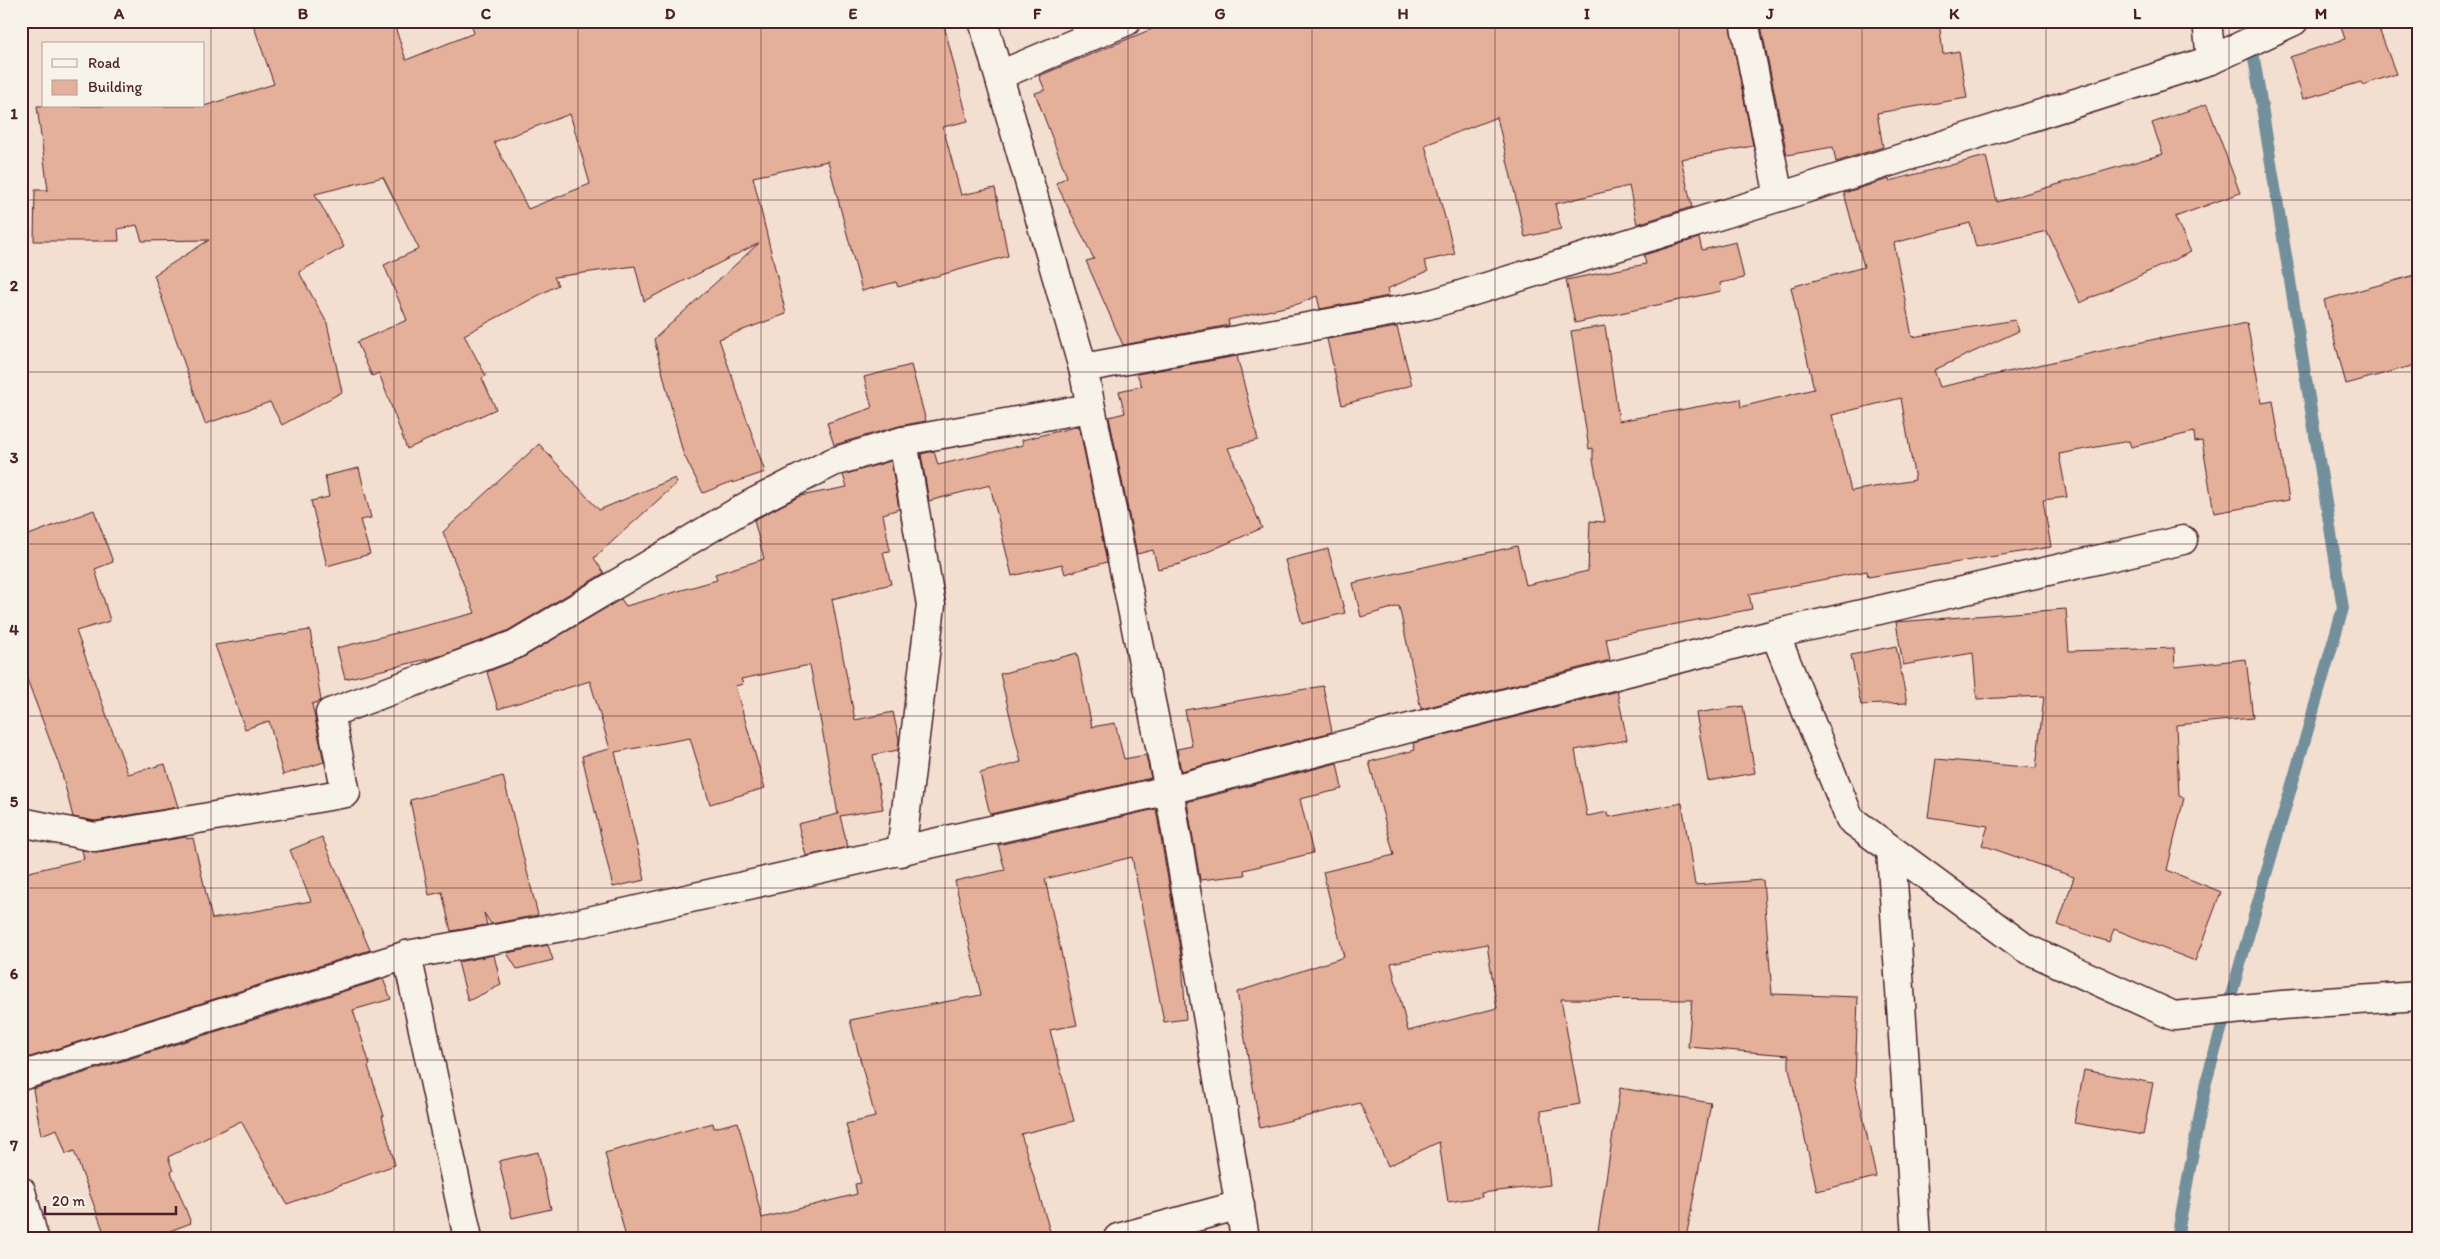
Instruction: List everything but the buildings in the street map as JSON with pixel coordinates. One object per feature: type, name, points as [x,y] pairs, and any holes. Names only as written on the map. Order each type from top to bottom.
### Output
[{"type":"street","points":[[983,21],[1083,368],[1169,790],[1245,1238]]},
{"type":"street","points":[[1000,75],[1127,21]]},
{"type":"street","points":[[1744,21],[1779,197]]},
{"type":"street","points":[[2207,21],[2221,55]]},
{"type":"street","points":[[1083,368],[1428,305],[1779,197],[2221,55],[2294,21]]},
{"type":"street","points":[[21,822],[96,837],[346,793],[330,713],[514,646],[748,506],[833,462],[903,441],[1090,408]]},
{"type":"street","points":[[901,852],[931,605],[903,441]]},
{"type":"street","points":[[21,1076],[407,955],[562,927],[1169,790],[1775,634],[2183,540]]},
{"type":"street","points":[[1775,634],[1850,819],[2025,948],[2174,1016],[2282,1005],[2419,996]]},
{"type":"street","points":[[1891,850],[1916,1238]]},
{"type":"street","points":[[407,955],[468,1238]]},
{"type":"street","points":[[21,1190],[34,1238]]},
{"type":"street","points":[[1118,1238],[1240,1205]]},
{"type":"waterway","points":[[2177,1238],[2206,1082],[2343,608],[2248,21]]}]
